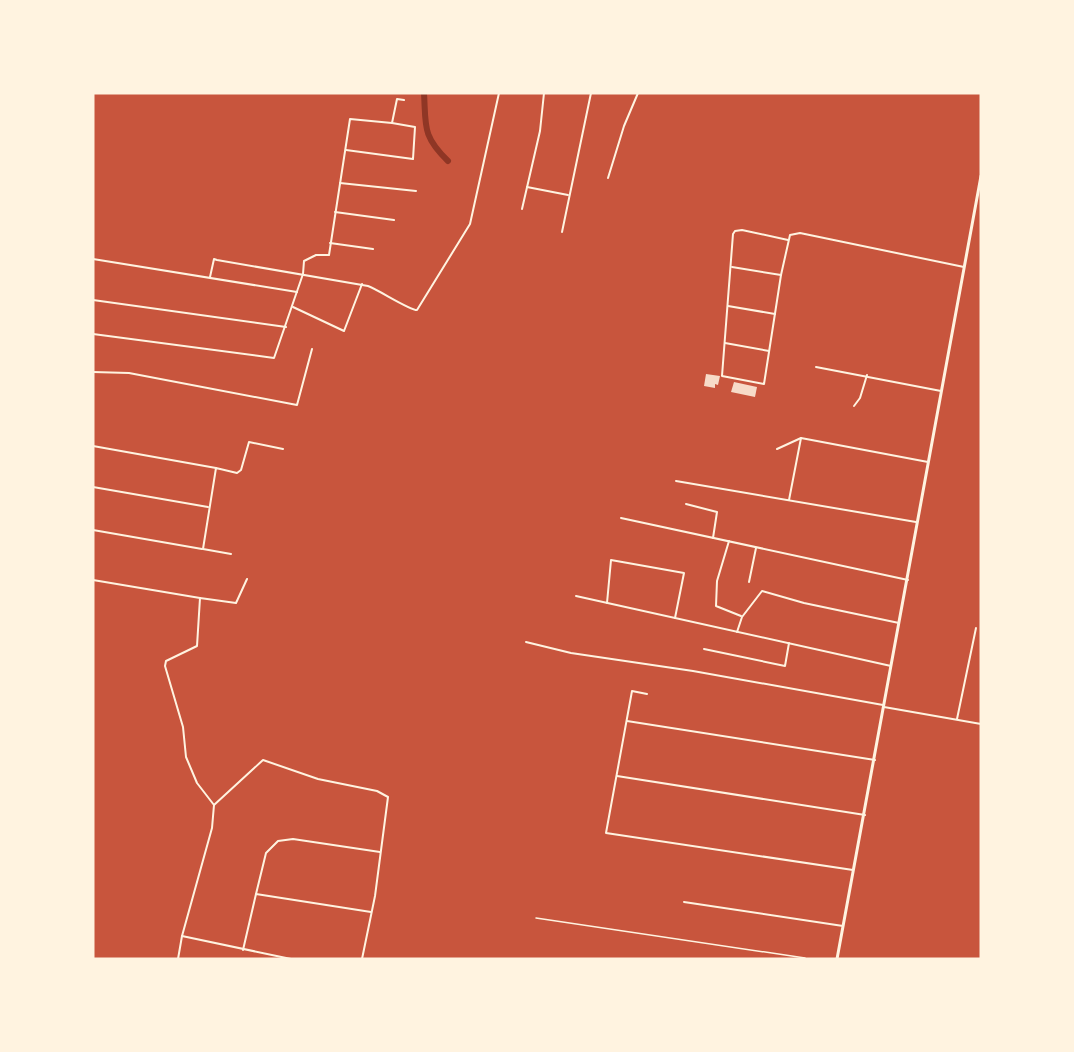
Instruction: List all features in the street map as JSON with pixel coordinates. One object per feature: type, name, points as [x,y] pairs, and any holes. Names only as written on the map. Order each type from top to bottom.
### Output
[{"type":"street","points":[[210,277],[214,259],[362,284],[388,294],[412,310],[417,310],[470,224],[499,93]]},
{"type":"street","points":[[522,209],[540,131],[544,93]]},
{"type":"street","points":[[562,232],[591,93]]},
{"type":"street","points":[[608,178],[624,126],[638,93]]},
{"type":"street","points":[[392,123],[397,99],[404,100]]},
{"type":"street","points":[[93,334],[274,358],[298,292],[304,261],[316,255],[329,255],[330,243],[336,212],[345,149],[350,119],[415,127],[413,159],[345,149]]},
{"type":"street","points":[[837,959],[981,176]]},
{"type":"street","points":[[340,183],[416,191]]},
{"type":"street","points":[[527,186],[569,195]]},
{"type":"street","points":[[336,212],[394,220]]},
{"type":"street","points":[[788,240],[742,230],[735,231],[733,234],[732,267],[721,374],[724,378],[764,384],[781,275],[790,235],[800,233],[964,267]]},
{"type":"street","points":[[330,243],[373,249]]},
{"type":"street","points":[[93,259],[298,292]]},
{"type":"street","points":[[732,267],[781,275]]},
{"type":"street","points":[[293,308],[344,331],[362,284]]},
{"type":"street","points":[[93,300],[286,327]]},
{"type":"street","points":[[728,306],[775,314]]},
{"type":"street","points":[[725,343],[770,351]]},
{"type":"street","points":[[93,372],[129,373],[297,405],[312,349]]},
{"type":"street","points":[[816,367],[941,391]]},
{"type":"street","points":[[854,406],[860,398],[867,375]]},
{"type":"street","points":[[777,449],[801,438],[928,462]]},
{"type":"street","points":[[789,500],[796,454],[801,438]]},
{"type":"street","points":[[93,446],[237,472],[241,470],[249,442],[283,449]]},
{"type":"street","points":[[202,549],[216,468]]},
{"type":"street","points":[[676,481],[917,522]]},
{"type":"street","points":[[93,487],[210,507]]},
{"type":"street","points":[[686,504],[717,512],[713,538]]},
{"type":"street","points":[[621,518],[908,580]]},
{"type":"street","points":[[93,530],[231,554]]},
{"type":"street","points":[[729,541],[717,581],[716,606],[742,617]]},
{"type":"street","points":[[749,582],[756,548]]},
{"type":"street","points":[[607,603],[611,560],[684,573],[675,618]]},
{"type":"street","points":[[93,580],[236,603],[247,579]]},
{"type":"street","points":[[737,632],[742,617],[762,591],[804,603],[900,623]]},
{"type":"street","points":[[576,596],[891,666]]},
{"type":"street","points":[[200,598],[197,645],[166,661],[165,666],[183,728],[186,757],[197,783],[214,805]]},
{"type":"street","points":[[957,719],[975,628]]},
{"type":"street","points":[[526,642],[571,653],[693,671],[981,723]]},
{"type":"street","points":[[704,649],[785,666],[789,643]]},
{"type":"street","points":[[647,694],[632,691],[606,833],[853,870]]},
{"type":"street","points":[[627,721],[875,760]]},
{"type":"street","points":[[178,959],[182,936],[212,828],[214,805],[263,760],[318,779],[377,791],[388,797],[372,912],[362,959]]},
{"type":"street","points":[[617,776],[865,815]]},
{"type":"street","points":[[243,950],[266,853],[278,841],[293,839],[380,852]]},
{"type":"street","points":[[256,894],[372,912]]},
{"type":"street","points":[[684,902],[843,926]]},
{"type":"street","points":[[182,936],[291,959]]},
{"type":"street","points":[[805,958],[813,959]]},
{"type":"lane","points":[[536,918],[805,958]]},
{"type":"building","points":[[706,374],[720,376],[715,388],[704,386]]},
{"type":"building","points":[[734,382],[757,387],[755,397],[731,392]]},
{"type":"waterway","points":[[424,93],[427,130],[434,144],[448,161]]}]
